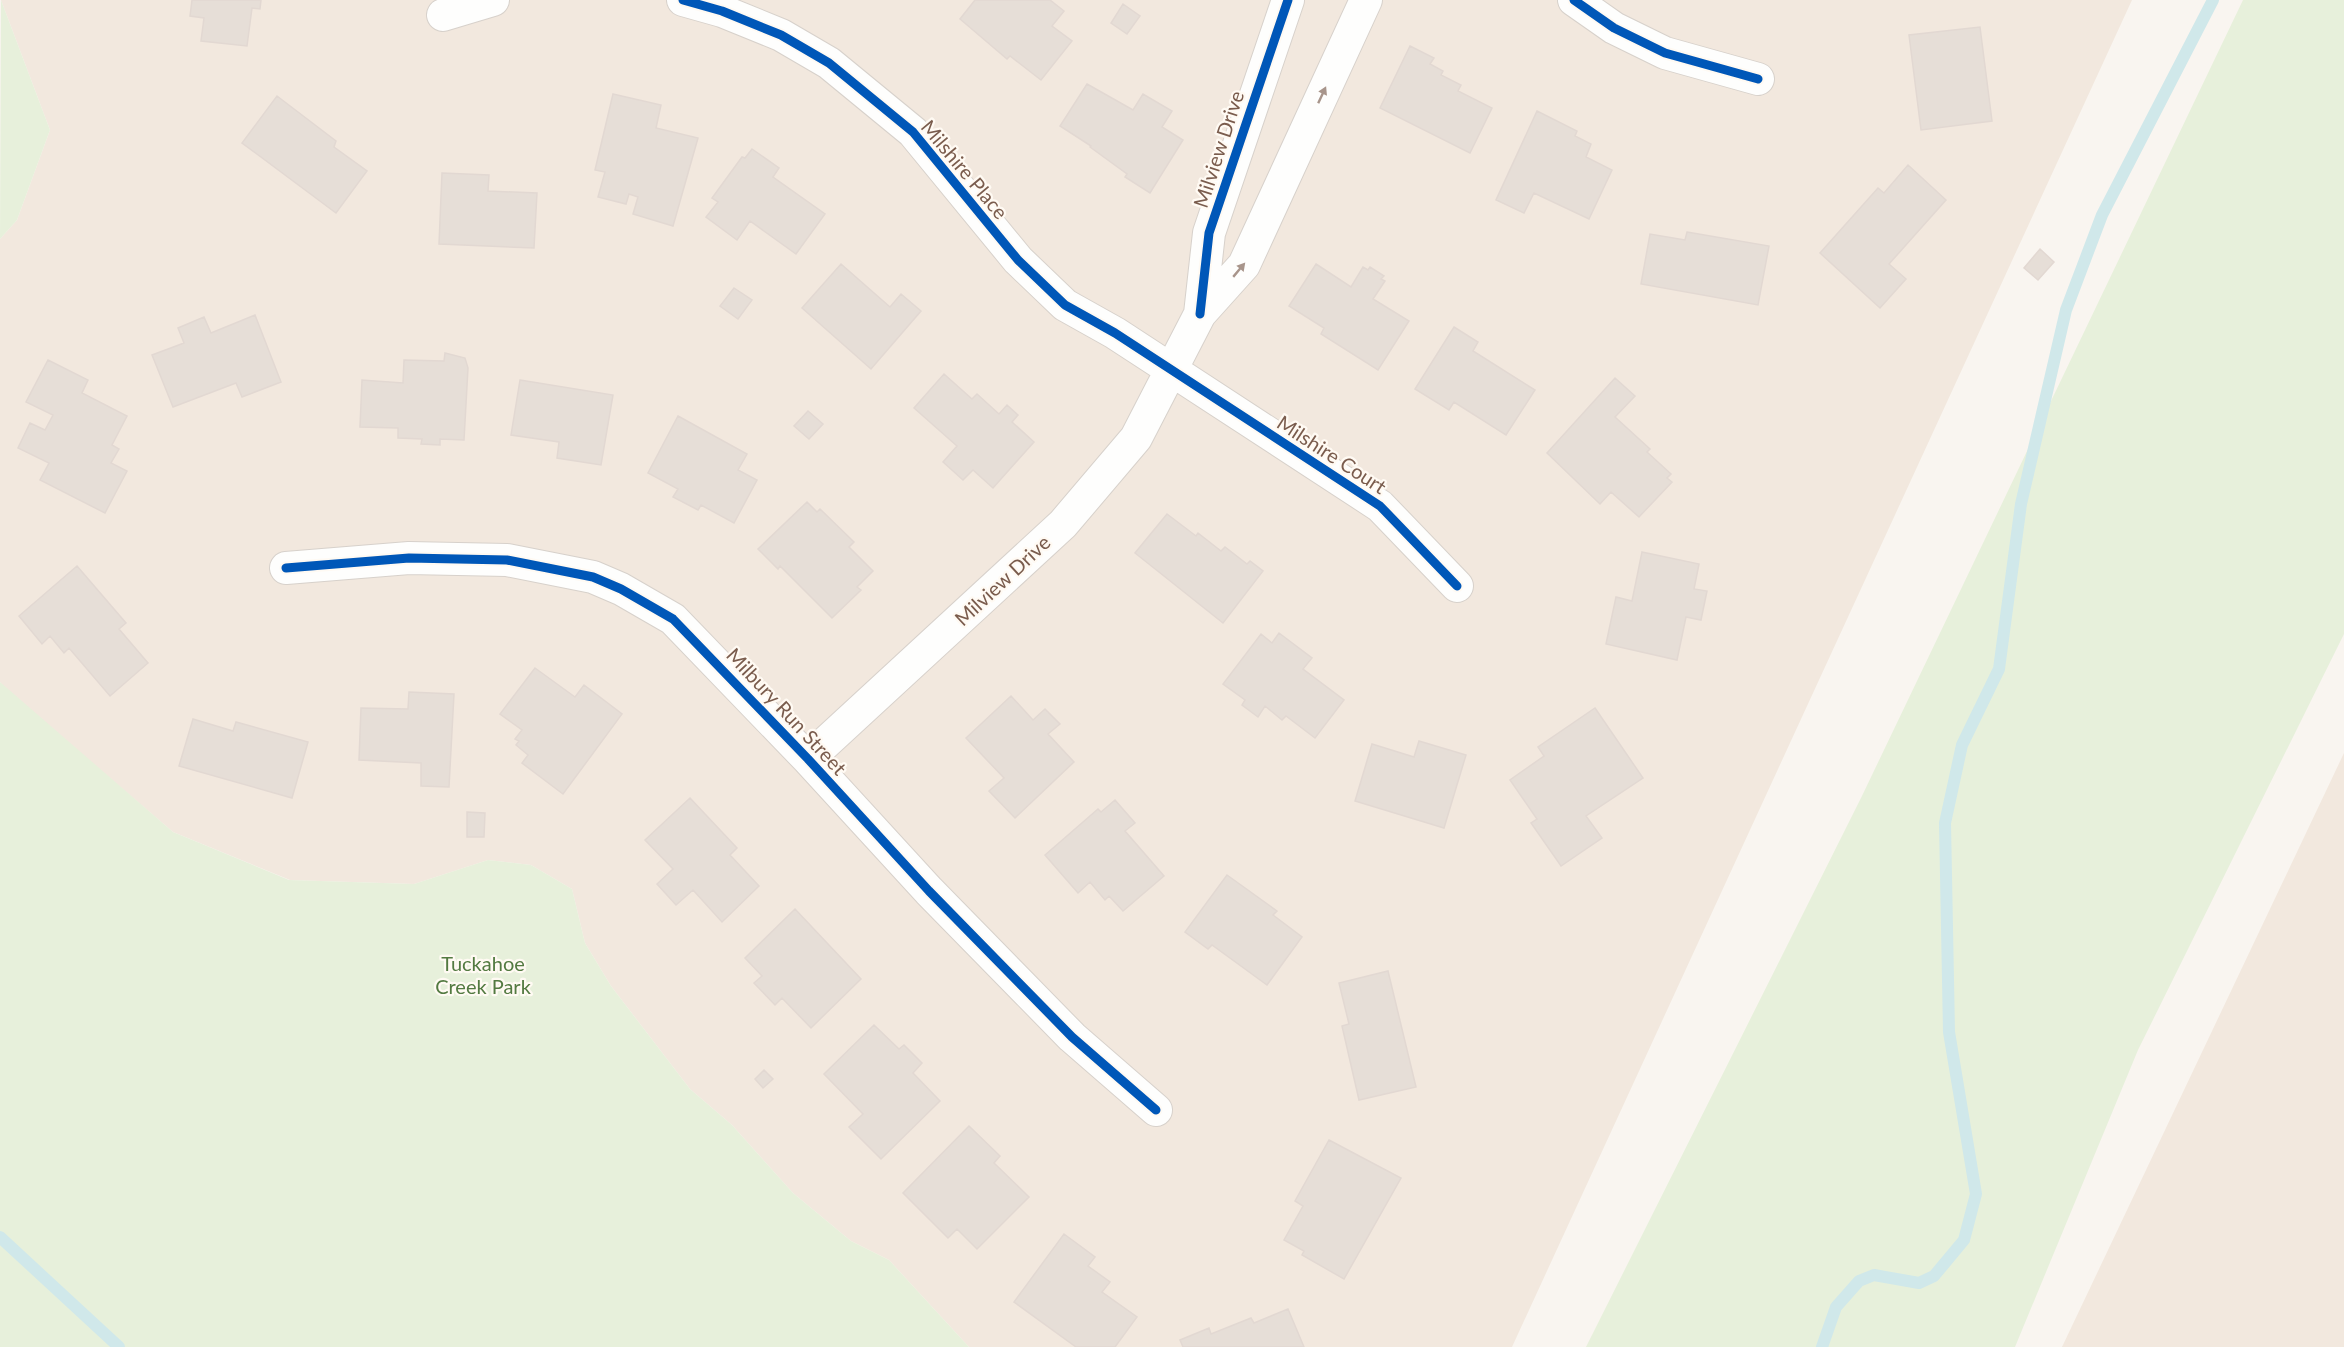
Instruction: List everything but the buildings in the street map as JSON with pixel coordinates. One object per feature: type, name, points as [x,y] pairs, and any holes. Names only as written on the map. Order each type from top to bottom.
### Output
[{"type":"street","points":[[443,15],[493,0]]},
{"type":"street","name":"Milshire Place","points":[[683,0],[722,10],[781,35],[829,63],[913,132],[1018,260],[1065,305],[1171,371]]},
{"type":"street","name":"Milview Drive","points":[[1200,314],[1209,233],[1288,0]]},
{"type":"street","name":"Milview Drive","points":[[808,759],[1063,524],[1136,438],[1200,314],[1244,265],[1366,0]]},
{"type":"street","points":[[1574,0],[1614,28],[1665,53],[1758,79]]},
{"type":"street","name":"Milshire Court","points":[[1171,371],[1380,506],[1457,586]]},
{"type":"street","name":"Milbury Run Street","points":[[286,568],[409,558],[507,560],[593,577],[621,589],[673,620],[808,759],[929,891],[1072,1037],[1156,1110]]},
{"type":"shaded area","points":[[1,0],[2132,0],[1512,1347],[969,1347],[889,1260],[851,1241],[793,1193],[732,1125],[690,1089],[611,986],[585,943],[572,889],[531,865],[488,860],[414,884],[290,880],[173,832],[0,682],[0,239],[17,220],[50,130]]},
{"type":"shaded area","points":[[2344,753],[2344,1347],[2062,1347]]},
{"type":"green space","points":[[1,0],[50,130],[17,220],[0,239]]},
{"type":"green space","points":[[2243,0],[2344,0],[2344,634],[2138,1050],[2015,1347],[1586,1347],[1861,798]]},
{"type":"green space","name":"Tuckahoe Creek Park","points":[[0,682],[173,832],[289,880],[414,884],[488,860],[531,865],[572,889],[585,943],[611,986],[690,1089],[732,1125],[793,1193],[851,1241],[889,1260],[969,1347],[0,1347]]},
{"type":"waterway","points":[[1822,1347],[1836,1307],[1859,1281],[1874,1275],[1919,1283],[1934,1276],[1964,1240],[1976,1194],[1949,1032],[1945,823],[1962,745],[1999,669],[2021,504],[2066,310],[2102,215],[2213,0]]},
{"type":"waterway","points":[[0,1237],[119,1347]]},
{"type":"cycle path","points":[[683,0],[722,11],[781,35],[829,63],[913,132],[1018,260],[1065,305],[1115,333],[1380,506],[1457,586]]},
{"type":"cycle path","points":[[1200,314],[1209,233],[1288,0]]},
{"type":"cycle path","points":[[1574,0],[1614,28],[1665,53],[1758,79]]},
{"type":"cycle path","points":[[286,568],[409,558],[507,560],[593,577],[621,589],[673,619],[808,759],[929,891],[1072,1037],[1156,1110]]}]
